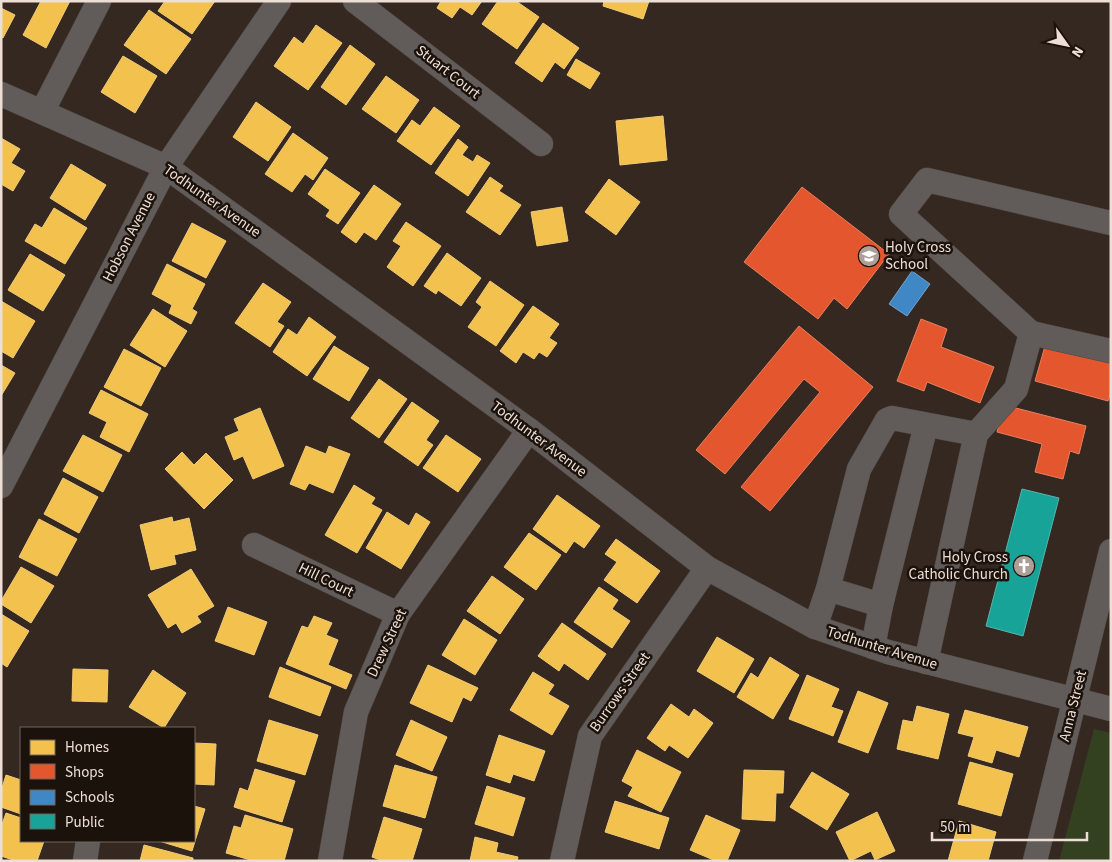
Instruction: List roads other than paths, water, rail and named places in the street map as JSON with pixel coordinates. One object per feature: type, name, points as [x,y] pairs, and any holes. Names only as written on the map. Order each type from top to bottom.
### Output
[{"type":"street","points":[[42,112],[99,1]]},
{"type":"street","name":"Hobson Avenue","points":[[1,486],[166,167],[279,1]]},
{"type":"street","name":"Stuart Court","points":[[355,1],[541,144]]},
{"type":"street","name":"Todhunter Avenue","points":[[1,94],[166,167],[529,430],[707,568],[815,627],[873,647],[926,662],[1111,709]]},
{"type":"street","points":[[1111,223],[927,180],[902,214],[1031,333],[1111,351]]},
{"type":"street","points":[[926,662],[976,434],[1016,389],[1031,333]]},
{"type":"street","points":[[815,627],[828,589],[859,469],[872,443],[887,420],[892,418],[976,434]]},
{"type":"street","points":[[873,647],[881,605],[926,425]]},
{"type":"street","name":"Drew Street","points":[[330,861],[356,712],[398,614],[529,430]]},
{"type":"street","name":"Hill Court","points":[[254,545],[398,614]]},
{"type":"street","name":"Anna Street","points":[[1035,861],[1111,551]]},
{"type":"street","name":"Burrows Street","points":[[562,861],[590,736],[707,568]]},
{"type":"street","points":[[828,589],[881,605]]},
{"type":"street","points":[[85,861],[88,842]]},
{"type":"place","name":"Holy Cross School","points":[[869,256]]},
{"type":"place","name":"Holy Cross Catholic Church","points":[[1024,566]]}]
